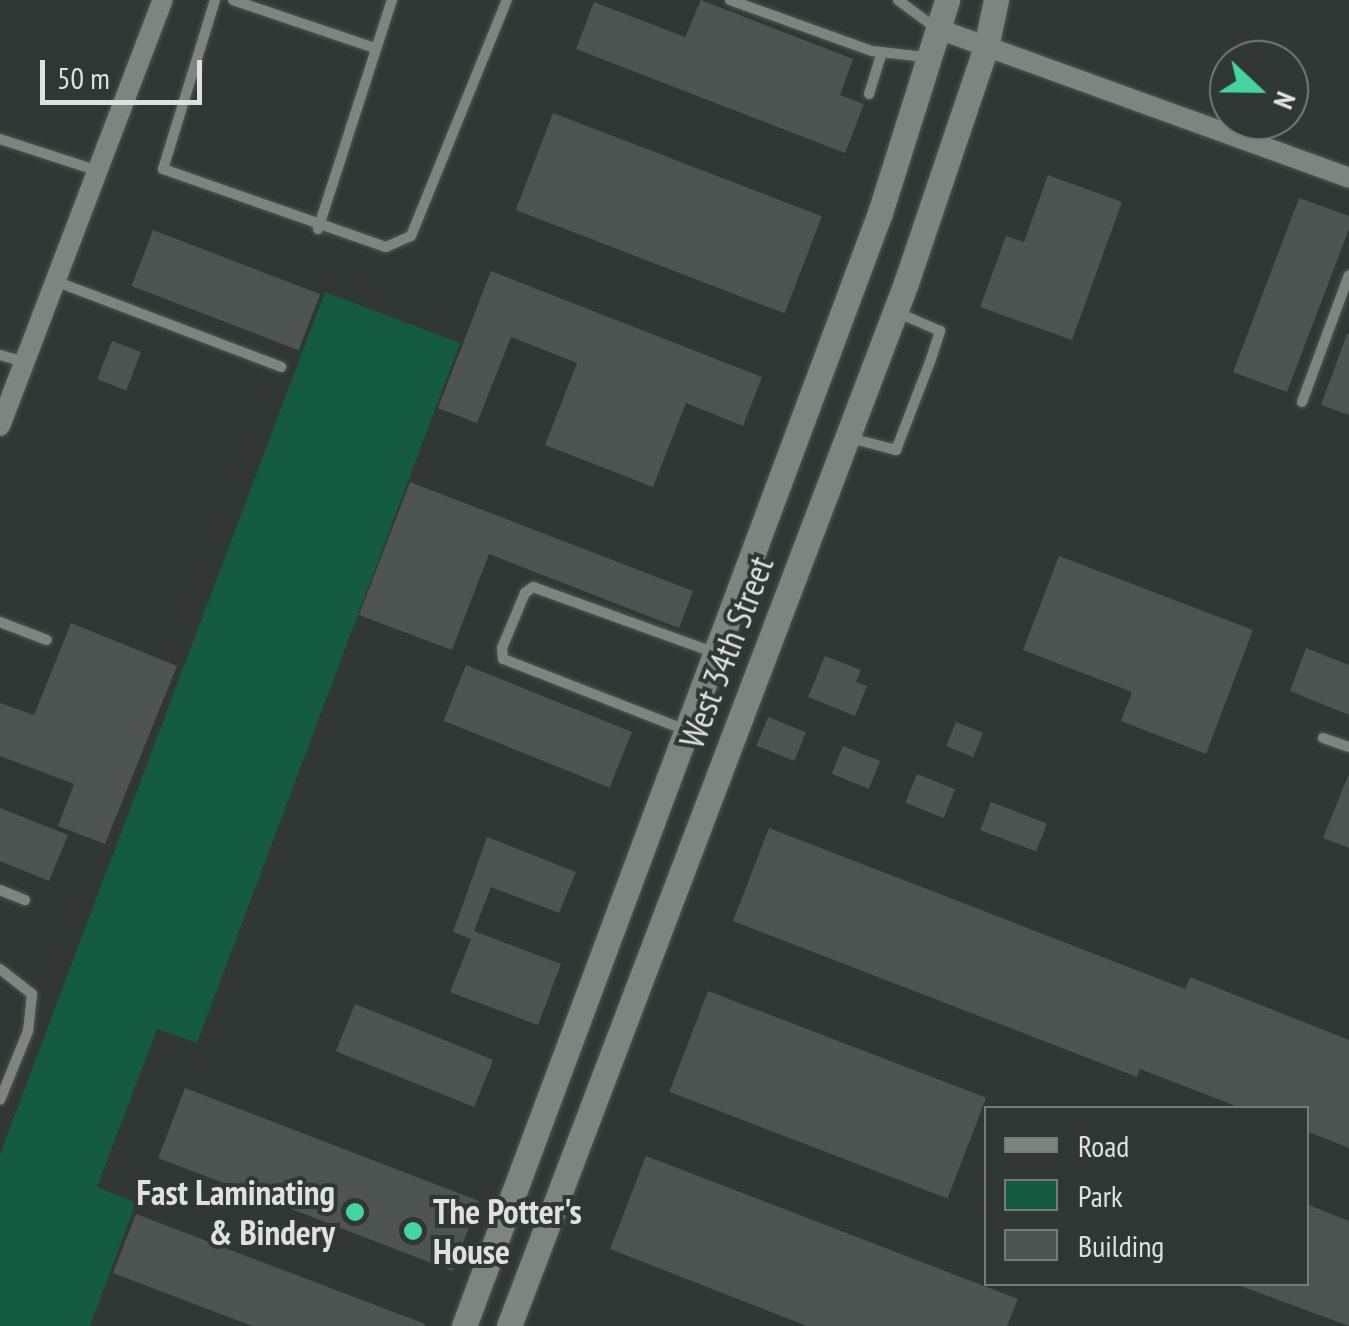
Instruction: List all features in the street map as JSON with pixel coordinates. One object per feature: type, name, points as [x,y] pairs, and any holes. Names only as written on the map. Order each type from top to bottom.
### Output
[{"type":"main road","name":"West 34th Street","points":[[464,1326],[812,395],[932,58],[947,0]]},
{"type":"main road","name":"West 34th Street","points":[[509,1326],[895,311],[986,47],[996,0]]},
{"type":"main road","points":[[812,395],[851,425]]},
{"type":"main road","points":[[597,970],[636,984]]},
{"type":"street","points":[[2,412],[163,0]]},
{"type":"street","points":[[941,30],[1349,178]]},
{"type":"lane","points":[[215,0],[163,168],[318,229],[386,247],[411,236],[508,0]]},
{"type":"lane","points":[[232,0],[375,48]]},
{"type":"lane","points":[[318,229],[392,0]]},
{"type":"lane","points":[[730,0],[882,52],[932,58]]},
{"type":"lane","points":[[898,0],[941,30]]},
{"type":"lane","points":[[869,94],[882,52]]},
{"type":"lane","points":[[0,139],[95,170]]},
{"type":"lane","points":[[1302,402],[1349,275]]},
{"type":"lane","points":[[54,280],[281,367]]},
{"type":"lane","points":[[851,425],[896,450],[940,331],[895,311]]},
{"type":"lane","points":[[0,354],[24,362]]},
{"type":"lane","points":[[684,729],[503,659],[502,648],[524,593],[534,587],[713,652]]},
{"type":"lane","points":[[0,622],[46,640]]},
{"type":"lane","points":[[1323,738],[1349,747]]},
{"type":"lane","points":[[0,890],[25,900]]},
{"type":"lane","points":[[0,969],[32,994],[28,1030],[0,1100]]},
{"type":"green space","points":[[325,292],[460,343],[197,1043],[157,1029],[97,1187],[136,1203],[90,1326],[0,1326],[0,1154]]},
{"type":"building","points":[[701,0],[853,59],[840,95],[864,104],[845,153],[576,49],[594,2],[685,37]]},
{"type":"building","points":[[553,113],[822,216],[785,313],[516,210]]},
{"type":"building","points":[[1048,175],[1122,202],[1072,340],[980,307],[1006,236],[1024,242]]},
{"type":"building","points":[[1299,198],[1349,216],[1349,229],[1287,392],[1233,372]]},
{"type":"building","points":[[153,230],[320,294],[299,350],[131,286]]},
{"type":"building","points":[[491,271],[762,377],[743,426],[686,403],[653,487],[545,445],[577,363],[511,337],[477,423],[438,408]]},
{"type":"building","points":[[1349,334],[1349,415],[1321,405]]},
{"type":"building","points":[[112,341],[141,352],[126,390],[97,379]]},
{"type":"building","points":[[410,482],[693,591],[679,628],[489,554],[452,650],[359,615]]},
{"type":"building","points":[[1059,556],[1253,630],[1206,754],[1121,721],[1132,692],[1023,650]]},
{"type":"building","points":[[71,623],[177,666],[105,844],[58,826],[74,784],[0,756],[0,703],[34,715]]},
{"type":"building","points":[[1306,648],[1349,665],[1349,715],[1290,691]]},
{"type":"building","points":[[825,656],[861,670],[856,682],[867,686],[855,716],[808,697]]},
{"type":"building","points":[[466,665],[632,732],[609,788],[444,721]]},
{"type":"building","points":[[768,717],[806,732],[794,761],[756,746]]},
{"type":"building","points":[[956,722],[983,733],[973,757],[946,746]]},
{"type":"building","points":[[843,746],[880,761],[869,789],[832,774]]},
{"type":"building","points":[[917,774],[955,789],[943,818],[905,803]]},
{"type":"building","points":[[1349,776],[1349,848],[1323,838]]},
{"type":"building","points":[[991,802],[1047,824],[1036,852],[980,830]]},
{"type":"building","points":[[0,808],[68,835],[49,881],[0,861]]},
{"type":"building","points":[[769,828],[1185,989],[1190,977],[1349,1040],[1349,1148],[1309,1132],[1309,1106],[1236,1106],[1140,1069],[1137,1077],[733,921]]},
{"type":"building","points":[[487,837],[576,872],[559,913],[491,887],[474,931],[561,964],[538,1025],[450,992],[471,939],[453,932]]},
{"type":"building","points":[[708,991],[986,1098],[948,1199],[669,1092]]},
{"type":"building","points":[[355,1004],[493,1060],[474,1107],[336,1051]]},
{"type":"building","points":[[185,1088],[479,1201],[452,1271],[158,1158]]},
{"type":"building","points":[[646,1156],[1018,1299],[1007,1326],[807,1326],[610,1249]]},
{"type":"building","points":[[1309,1205],[1349,1221],[1349,1326],[1241,1286],[1309,1286]]},
{"type":"building","points":[[136,1214],[425,1326],[252,1326],[113,1273]]},
{"type":"place","name":"Fast Laminating & Bindery","points":[[355,1212]]},
{"type":"place","name":"The Potter's House","points":[[413,1231]]}]
